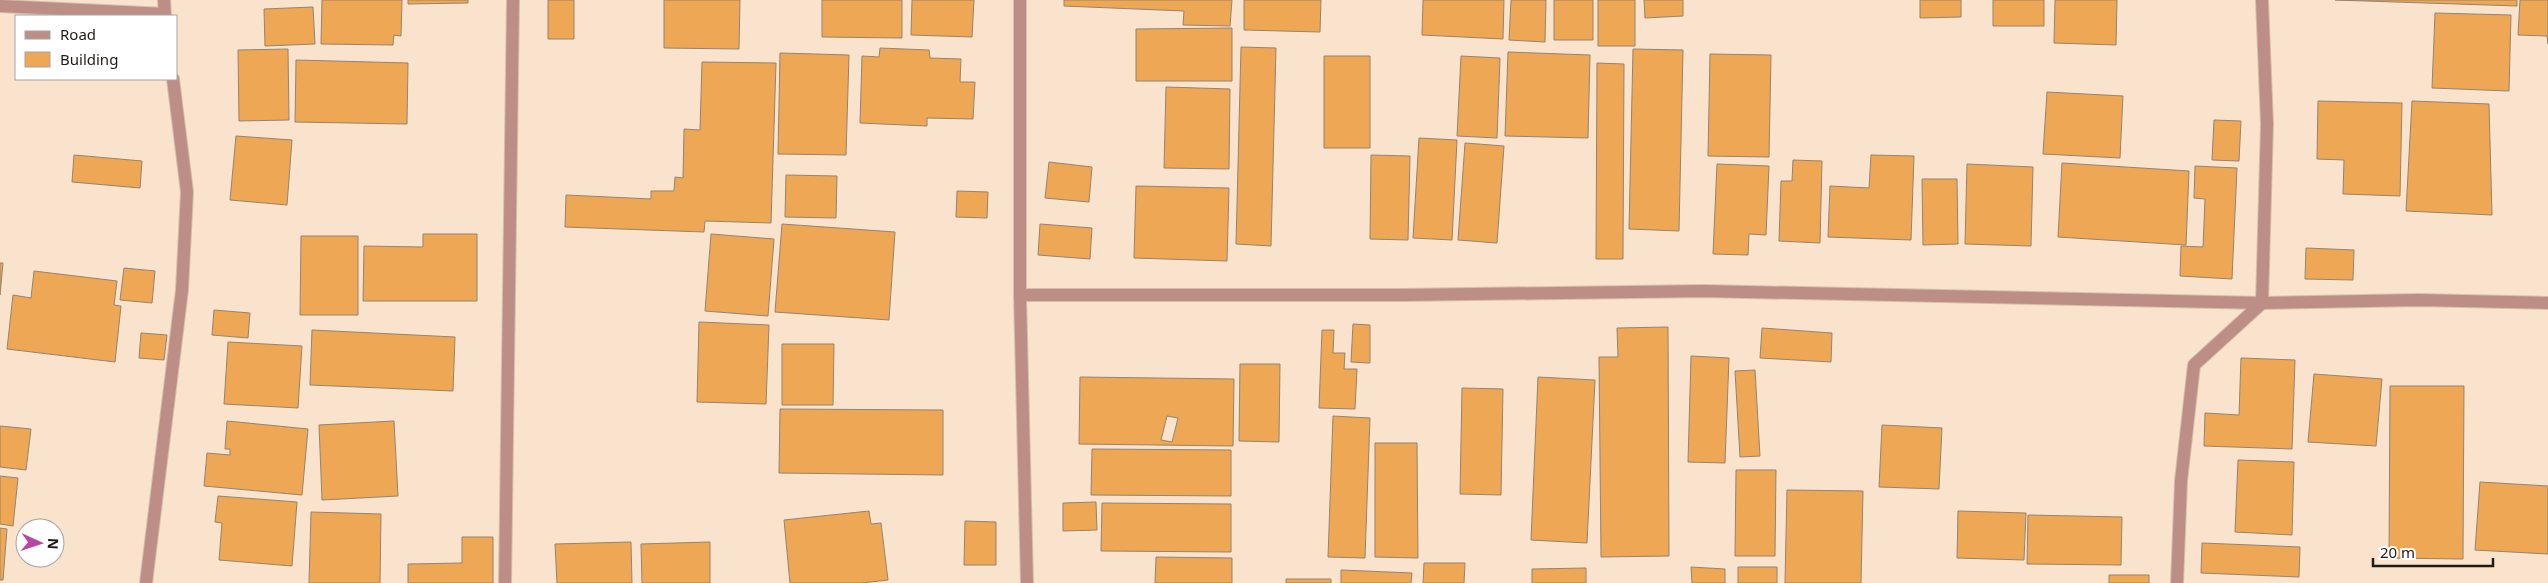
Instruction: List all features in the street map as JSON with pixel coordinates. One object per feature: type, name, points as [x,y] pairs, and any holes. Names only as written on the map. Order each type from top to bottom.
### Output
[{"type":"street","points":[[0,6],[165,15],[164,0]]},
{"type":"street","points":[[505,583],[513,0]]},
{"type":"street","points":[[1020,0],[1020,295],[1027,583]]},
{"type":"street","points":[[2178,583],[2181,481],[2194,366],[2262,303],[2267,124],[2262,0]]},
{"type":"street","points":[[146,583],[182,290],[187,192],[173,80]]},
{"type":"street","points":[[1020,295],[1402,295],[1704,291],[2262,303],[2418,300],[2548,303]]},
{"type":"building","points":[[322,0],[402,0],[401,36],[394,35],[393,45],[321,44]]},
{"type":"building","points":[[408,0],[468,0],[468,3],[408,4]]},
{"type":"building","points":[[548,0],[574,0],[574,39],[548,39]]},
{"type":"building","points":[[664,0],[740,0],[739,49],[664,48]]},
{"type":"building","points":[[822,0],[902,0],[902,38],[822,37]]},
{"type":"building","points":[[912,0],[974,0],[972,37],[911,35]]},
{"type":"building","points":[[1064,0],[1232,0],[1230,26],[1183,25],[1184,11],[1064,6]]},
{"type":"building","points":[[1244,0],[1321,0],[1320,32],[1244,30]]},
{"type":"building","points":[[1423,0],[1504,0],[1503,39],[1422,35]]},
{"type":"building","points":[[1511,0],[1546,0],[1545,42],[1509,40]]},
{"type":"building","points":[[1554,0],[1593,0],[1593,40],[1554,40]]},
{"type":"building","points":[[1598,0],[1635,0],[1635,46],[1598,46]]},
{"type":"building","points":[[1644,0],[1683,0],[1683,16],[1645,18]]},
{"type":"building","points":[[1920,0],[1961,0],[1961,17],[1920,18]]},
{"type":"building","points":[[1993,0],[2044,0],[2044,26],[1993,26]]},
{"type":"building","points":[[2055,0],[2117,0],[2116,45],[2054,43]]},
{"type":"building","points":[[2335,0],[2517,0],[2517,6]]},
{"type":"building","points":[[2520,0],[2548,0],[2548,44],[2547,36],[2518,35]]},
{"type":"building","points":[[313,7],[315,44],[265,46],[264,9]]},
{"type":"building","points":[[2435,13],[2511,15],[2509,91],[2432,88]]},
{"type":"building","points":[[1232,28],[1232,81],[1136,81],[1136,29]]},
{"type":"building","points":[[1241,47],[1276,48],[1271,246],[1236,244]]},
{"type":"building","points":[[880,48],[929,50],[930,58],[961,59],[960,82],[975,82],[973,119],[927,118],[927,126],[860,123],[862,56],[879,57]]},
{"type":"building","points":[[288,49],[289,120],[239,121],[238,50]]},
{"type":"building","points":[[1633,49],[1683,50],[1679,231],[1629,229]]},
{"type":"building","points":[[1508,52],[1590,55],[1588,138],[1505,136]]},
{"type":"building","points":[[780,53],[849,55],[846,155],[778,154]]},
{"type":"building","points":[[1710,54],[1771,55],[1769,157],[1708,156]]},
{"type":"building","points":[[1324,56],[1370,56],[1370,148],[1324,148]]},
{"type":"building","points":[[1461,56],[1500,58],[1497,138],[1457,136]]},
{"type":"building","points":[[296,60],[408,63],[407,124],[295,122]]},
{"type":"building","points":[[702,62],[776,63],[771,223],[705,221],[704,232],[565,227],[566,195],[651,199],[651,191],[674,191],[675,177],[683,178],[684,129],[700,130]]},
{"type":"building","points":[[1597,63],[1624,64],[1623,259],[1596,259]]},
{"type":"building","points":[[1166,87],[1230,89],[1229,169],[1164,168]]},
{"type":"building","points":[[2047,92],[2123,96],[2120,158],[2043,154]]},
{"type":"building","points":[[2318,101],[2402,103],[2400,196],[2343,194],[2344,160],[2317,159]]},
{"type":"building","points":[[2412,101],[2489,104],[2492,215],[2406,211]]},
{"type":"building","points":[[2214,120],[2241,121],[2239,161],[2212,160]]},
{"type":"building","points":[[236,136],[292,140],[287,205],[230,200]]},
{"type":"building","points":[[1419,138],[1457,140],[1452,240],[1413,238]]},
{"type":"building","points":[[1465,143],[1504,146],[1497,243],[1458,240]]},
{"type":"building","points":[[74,155],[142,161],[140,188],[72,182]]},
{"type":"building","points":[[1371,155],[1410,156],[1408,240],[1370,239]]},
{"type":"building","points":[[1871,155],[1914,156],[1911,240],[1828,237],[1830,186],[1869,188]]},
{"type":"building","points":[[1793,160],[1822,161],[1820,243],[1779,241],[1781,181],[1792,181]]},
{"type":"building","points":[[1049,162],[1092,167],[1089,202],[1045,198]]},
{"type":"building","points":[[2062,163],[2189,171],[2186,245],[2058,237]]},
{"type":"building","points":[[1717,164],[1769,166],[1766,235],[1749,234],[1748,255],[1713,254]]},
{"type":"building","points":[[1967,164],[2033,167],[2031,246],[1965,244]]},
{"type":"building","points":[[2195,166],[2237,168],[2232,279],[2180,276],[2181,246],[2203,247],[2205,199],[2194,198]]},
{"type":"building","points":[[786,175],[837,176],[836,218],[785,217]]},
{"type":"building","points":[[1922,179],[1957,179],[1958,244],[1923,245]]},
{"type":"building","points":[[1136,186],[1229,188],[1227,261],[1134,258]]},
{"type":"building","points":[[957,191],[988,192],[987,218],[956,217]]},
{"type":"building","points":[[782,224],[895,232],[889,320],[775,312]]},
{"type":"building","points":[[1040,224],[1092,228],[1090,259],[1038,255]]},
{"type":"building","points":[[423,234],[477,234],[477,301],[363,301],[364,246],[423,247]]},
{"type":"building","points":[[711,234],[774,239],[768,316],[705,311]]},
{"type":"building","points":[[301,236],[358,236],[358,315],[300,315]]},
{"type":"building","points":[[2306,248],[2354,250],[2353,280],[2305,279]]},
{"type":"building","points":[[0,263],[3,263],[0,295]]},
{"type":"building","points":[[124,268],[155,271],[152,303],[120,300]]},
{"type":"building","points":[[34,271],[117,281],[114,305],[121,306],[115,362],[7,349],[13,295],[31,298]]},
{"type":"building","points":[[214,310],[250,313],[248,338],[212,335]]},
{"type":"building","points":[[699,322],[769,325],[766,404],[697,402]]},
{"type":"building","points":[[1353,324],[1370,325],[1370,363],[1351,362]]},
{"type":"building","points":[[1668,327],[1669,556],[1601,557],[1599,357],[1618,357],[1617,328]]},
{"type":"building","points":[[1762,328],[1832,333],[1831,362],[1760,358]]},
{"type":"building","points":[[312,330],[455,337],[453,391],[310,385]]},
{"type":"building","points":[[1322,330],[1334,330],[1333,353],[1345,353],[1344,369],[1357,369],[1355,409],[1319,408]]},
{"type":"building","points":[[141,333],[167,335],[164,360],[139,358]]},
{"type":"building","points":[[228,342],[302,346],[298,408],[224,404]]},
{"type":"building","points":[[782,344],[834,344],[833,405],[782,405]]},
{"type":"building","points":[[1691,356],[1729,358],[1725,463],[1688,462]]},
{"type":"building","points":[[2241,358],[2295,360],[2292,449],[2204,446],[2205,413],[2239,415]]},
{"type":"building","points":[[1240,364],[1280,364],[1279,442],[1239,441]]},
{"type":"building","points":[[1755,370],[1760,456],[1740,457],[1735,371]]},
{"type":"building","points":[[2314,374],[2382,379],[2376,446],[2308,442]]},
{"type":"building","points":[[1080,377],[1234,379],[1233,446],[1079,444]],"holes":[[[1167,416],[1178,418],[1172,442],[1161,440]]]},
{"type":"building","points":[[1538,377],[1595,380],[1587,543],[1531,540]]},
{"type":"building","points":[[2390,386],[2464,386],[2463,559],[2389,558]]},
{"type":"building","points":[[1462,388],[1503,389],[1501,495],[1460,494]]},
{"type":"building","points":[[780,409],[943,410],[943,475],[779,473]]},
{"type":"building","points":[[1333,416],[1370,418],[1365,558],[1328,557]]},
{"type":"building","points":[[227,421],[308,429],[302,495],[204,486],[207,453],[230,455],[230,449],[225,449]]},
{"type":"building","points":[[394,421],[398,496],[322,500],[319,425]]},
{"type":"building","points":[[1882,425],[1942,428],[1939,489],[1879,487]]},
{"type":"building","points":[[0,426],[31,429],[26,470],[0,467]]},
{"type":"building","points":[[1375,443],[1417,443],[1418,558],[1375,557]]},
{"type":"building","points":[[1092,449],[1231,450],[1231,496],[1091,495]]},
{"type":"building","points":[[2238,460],[2294,462],[2292,535],[2235,532]]},
{"type":"building","points":[[1736,470],[1776,470],[1775,556],[1735,556]]},
{"type":"building","points":[[0,476],[18,478],[13,526],[0,524]]},
{"type":"building","points":[[2480,482],[2548,486],[2548,554],[2475,550]]},
{"type":"building","points":[[1787,490],[1863,491],[1861,583],[1785,583]]},
{"type":"building","points":[[218,496],[297,502],[292,566],[219,560],[222,523],[215,522]]},
{"type":"building","points":[[1096,502],[1097,530],[1063,531],[1063,503]]},
{"type":"building","points":[[1102,503],[1231,504],[1231,552],[1101,551]]},
{"type":"building","points":[[869,511],[871,524],[881,523],[888,580],[862,583],[790,583],[784,520]]},
{"type":"building","points":[[1958,511],[2026,513],[2024,560],[1957,558]]},
{"type":"building","points":[[311,512],[381,514],[380,583],[309,583]]},
{"type":"building","points":[[2028,515],[2122,517],[2121,565],[2027,564]]},
{"type":"building","points":[[965,521],[996,522],[996,565],[964,565]]},
{"type":"building","points":[[0,528],[7,529],[3,580],[0,580]]},
{"type":"building","points":[[462,537],[493,537],[493,583],[408,583],[408,564],[462,563]]},
{"type":"building","points":[[631,542],[632,583],[557,583],[555,544]]},
{"type":"building","points":[[710,542],[710,583],[642,583],[641,544]]},
{"type":"building","points":[[2202,543],[2300,547],[2299,577],[2201,573]]},
{"type":"building","points":[[1156,557],[1232,558],[1232,583],[1155,583]]},
{"type":"building","points":[[1424,563],[1465,563],[1464,583],[1423,583]]},
{"type":"building","points":[[1691,567],[1725,569],[1725,583],[1692,583]]},
{"type":"building","points":[[1738,567],[1777,567],[1777,583],[1738,583]]},
{"type":"building","points":[[1586,568],[1586,583],[1532,583],[1532,569]]},
{"type":"building","points":[[1341,570],[1412,573],[1411,583],[1341,583]]},
{"type":"building","points":[[2109,575],[2149,575],[2149,583],[2109,583]]},
{"type":"building","points":[[1286,579],[1331,579],[1331,583],[1286,583]]}]
